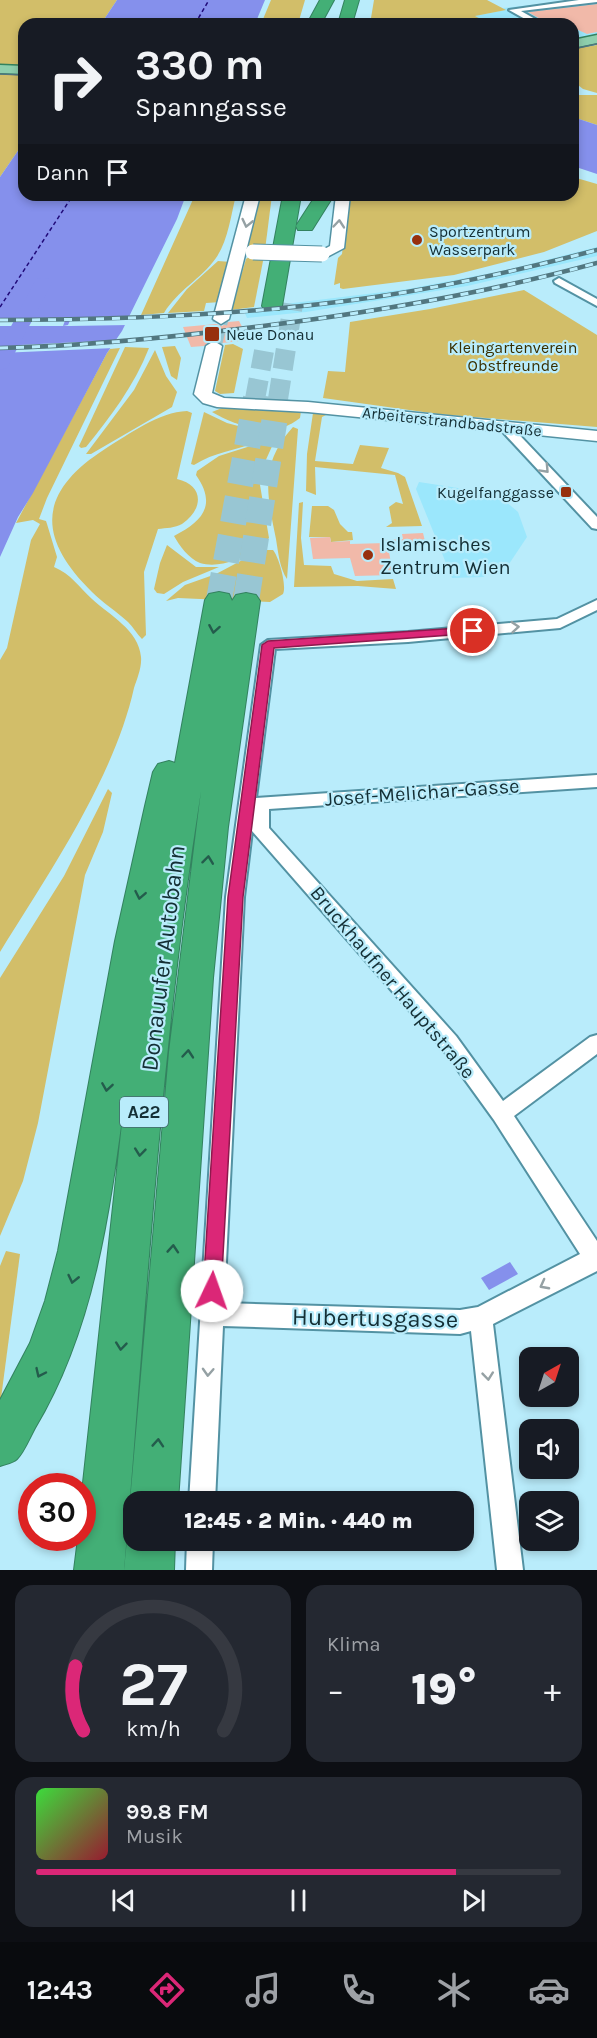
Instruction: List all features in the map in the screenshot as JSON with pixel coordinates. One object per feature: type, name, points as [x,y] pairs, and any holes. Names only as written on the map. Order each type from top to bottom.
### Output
[{"type":"highway","points":[[317,18],[327,0]]},
{"type":"highway","points":[[334,18],[339,0]]},
{"type":"highway","points":[[347,18],[352,0]]},
{"type":"highway","points":[[361,18],[362,0]]},
{"type":"highway","points":[[280,201],[285,235]]},
{"type":"highway","points":[[272,306],[291,201]]},
{"type":"highway","points":[[298,271],[309,201]]},
{"type":"highway","points":[[305,226],[321,201]]},
{"type":"highway","name":"Donauufer Autobahn","points":[[99,1570],[148,1071],[165,924],[209,657],[233,601],[215,800],[197,959],[155,1491]]},
{"type":"highway","points":[[0,1443],[23,1408],[39,1377],[63,1319],[86,1217],[131,939],[143,880],[174,753],[209,657]]},
{"type":"main road","points":[[579,41],[597,37]]},
{"type":"main road","points":[[0,67],[18,68]]},
{"type":"street","points":[[528,18],[513,10],[597,0]]},
{"type":"street","points":[[221,319],[246,252],[253,201]]},
{"type":"street","points":[[246,252],[328,253],[337,248],[342,201]]},
{"type":"street","points":[[558,281],[597,303]]},
{"type":"street","name":"Arbeiterstrandbadstraße","points":[[214,346],[204,394],[209,399],[223,403],[308,406],[597,436]]},
{"type":"street","points":[[505,427],[597,525]]},
{"type":"street","points":[[203,1491],[235,897],[251,830],[268,645],[560,623],[597,604]]},
{"type":"street","name":"Josef-Melichar-Gasse","points":[[254,804],[597,781]]},
{"type":"street","name":"Bruckhaufner Hauptstraße","points":[[251,830],[449,1042],[501,1114],[596,1259]]},
{"type":"street","points":[[501,1114],[597,1043]]},
{"type":"street","name":"Hubertusgasse","points":[[211,1314],[460,1322],[481,1318],[596,1259]]},
{"type":"street","points":[[481,1318],[510,1570]]},
{"type":"street","points":[[199,1570],[200,1551]]},
{"type":"shaded area","points":[[597,0],[597,45],[579,48],[579,18],[478,18],[474,16],[505,10],[503,8]]},
{"type":"shaded area","points":[[597,247],[597,256],[467,286],[306,312],[247,318],[243,309],[408,289],[507,270]]},
{"type":"shaded area","points":[[419,482],[497,494],[518,512],[527,537],[509,564],[483,577],[452,578],[416,489]]},
{"type":"green space","points":[[0,0],[117,0],[105,18],[18,18],[18,151],[0,177]]},
{"type":"green space","points":[[271,0],[305,0],[300,18],[264,18]]},
{"type":"green space","points":[[374,0],[487,0],[506,10],[475,16],[479,18],[371,18]]},
{"type":"green space","points":[[597,45],[597,93],[579,86],[579,48]]},
{"type":"green space","points":[[579,95],[597,95],[597,125],[579,119]]},
{"type":"green space","name":"Sportzentrum Wasserpark","points":[[579,179],[597,184],[597,231],[544,252],[454,275],[343,289],[340,288],[340,283],[334,285],[338,258],[342,254],[348,201],[579,201]]},
{"type":"green space","points":[[192,201],[235,201],[229,228],[216,258],[164,313],[141,315]]},
{"type":"green space","points":[[258,201],[271,201],[265,250],[251,249],[247,244]]},
{"type":"green space","points":[[252,255],[264,256],[254,307],[231,310],[246,259]]},
{"type":"green space","points":[[218,261],[231,262],[221,302],[206,303],[204,311],[168,313],[187,289]]},
{"type":"green space","name":"Kleingartenverein Obstfreunde","points":[[524,290],[597,335],[597,427],[438,414],[323,398],[328,371],[345,372],[350,322]]},
{"type":"green space","points":[[233,344],[243,349],[234,393],[220,394],[215,391],[225,345]]},
{"type":"green space","points":[[175,346],[181,358],[177,380],[171,376],[162,347]]},
{"type":"green space","points":[[125,347],[149,348],[121,400],[86,447],[81,448],[79,446]]},
{"type":"green space","points":[[120,348],[39,519],[46,521],[47,524],[57,557],[54,567],[70,577],[129,631],[139,647],[140,669],[125,722],[96,790],[59,857],[0,952],[0,660],[7,648],[31,540],[40,524],[33,520],[16,523],[107,353],[110,349]]},
{"type":"green space","points":[[155,350],[166,376],[177,392],[172,407],[91,454],[86,454],[134,390]]},
{"type":"green space","points":[[222,408],[301,411],[300,418],[290,424],[268,429],[244,426],[212,412]]},
{"type":"green space","points":[[187,411],[192,413],[177,479],[192,486],[198,498],[197,505],[182,524],[158,529],[144,572],[146,635],[142,639],[128,622],[96,596],[74,572],[61,552],[54,534],[52,516],[57,499],[67,482],[83,465],[144,425],[166,415]]},
{"type":"green space","points":[[204,412],[227,423],[264,433],[267,436],[194,465],[191,464]]},
{"type":"green space","points":[[313,413],[328,414],[322,417],[315,461],[353,464],[360,445],[389,448],[381,468],[405,477],[422,526],[386,527],[392,523],[389,507],[396,502],[403,504],[395,475],[315,467],[316,495],[306,491],[307,454]]},
{"type":"green space","points":[[293,427],[298,429],[287,579],[279,555],[270,508],[268,480],[275,454]]},
{"type":"green space","points":[[269,440],[274,442],[264,464],[260,485],[269,538],[255,550],[228,562],[209,565],[196,561],[174,536],[193,524],[204,511],[206,495],[196,475],[197,471],[219,456]]},
{"type":"green space","points":[[303,502],[301,538],[304,565],[331,566],[334,574],[357,581],[393,579],[396,589],[358,586],[294,587],[299,503]]},
{"type":"green space","points":[[312,506],[328,506],[334,510],[340,524],[348,532],[352,532],[353,540],[331,542],[330,537],[309,537]]},
{"type":"green space","points":[[167,545],[196,567],[219,567],[183,582],[164,594],[157,593],[154,589]]},
{"type":"green space","points":[[261,550],[273,550],[282,572],[283,594],[270,602],[178,598],[166,601],[185,585],[216,574]]},
{"type":"green space","points":[[108,789],[112,793],[103,832],[85,875],[38,1123],[23,1181],[0,1236],[0,978],[64,876]]},
{"type":"green space","points":[[6,1251],[20,1254],[0,1406],[0,1266]]},
{"type":"water","points":[[117,0],[265,0],[258,18],[105,18]]},
{"type":"water","points":[[579,119],[597,125],[597,174],[579,168]]},
{"type":"water","points":[[18,151],[18,201],[184,201],[122,331],[107,353],[18,517],[0,557],[0,177]]},
{"type":"water","points":[[510,1262],[518,1274],[489,1290],[481,1278]]},
{"type":"pier","points":[[131,316],[128,325],[63,326],[68,325],[71,318]]},
{"type":"pier","points":[[0,318],[66,318],[63,326],[0,326]]},
{"type":"pier","points":[[119,340],[114,348],[0,353],[0,346]]},
{"type":"building","points":[[597,4],[597,32],[587,34],[579,30],[579,18],[538,18],[528,12]]},
{"type":"building","name":"Neue Donau","points":[[239,321],[249,340],[222,343],[213,339],[204,346],[191,347],[183,327],[216,324],[222,326],[228,322]]},
{"type":"building","name":"Islamisches Zentrum Wien","points":[[423,533],[426,545],[407,546],[408,551],[389,552],[393,575],[355,576],[350,558],[313,559],[310,538],[330,537],[331,542],[350,541],[350,544],[386,543],[385,540],[403,539],[402,534]]},
{"type":"waterway","name":"Neue Donau","points":[[0,364],[43,283]]},
{"type":"ferry route","points":[[198,18],[209,0]]},
{"type":"ferry route","points":[[0,307],[69,201]]},
{"type":"tunnel","points":[[278,399],[293,304]]},
{"type":"tunnel","points":[[214,346],[221,319]]},
{"type":"tunnel","points":[[255,399],[264,351]]},
{"type":"tunnel","points":[[219,600],[256,398]]},
{"type":"tunnel","points":[[246,601],[278,398]]},
{"type":"tram line","points":[[579,48],[597,44]]},
{"type":"tram line","points":[[0,74],[18,75]]},
{"type":"railway","points":[[0,320],[188,315],[328,303],[403,293],[459,282],[597,250]]},
{"type":"railway","points":[[0,348],[132,340],[305,321],[473,292],[597,263]]},
{"type":"place","name":"Sportzentrum Wasserpark","points":[[417,240]]},
{"type":"place","name":"Neue Donau","points":[[212,334]]},
{"type":"place","name":"Kugelfanggasse","points":[[566,492]]},
{"type":"place","name":"Islamisches Zentrum Wien","points":[[368,555]]},
{"type":"route","points":[[212,1291],[235,897],[268,645],[473,631]]}]
